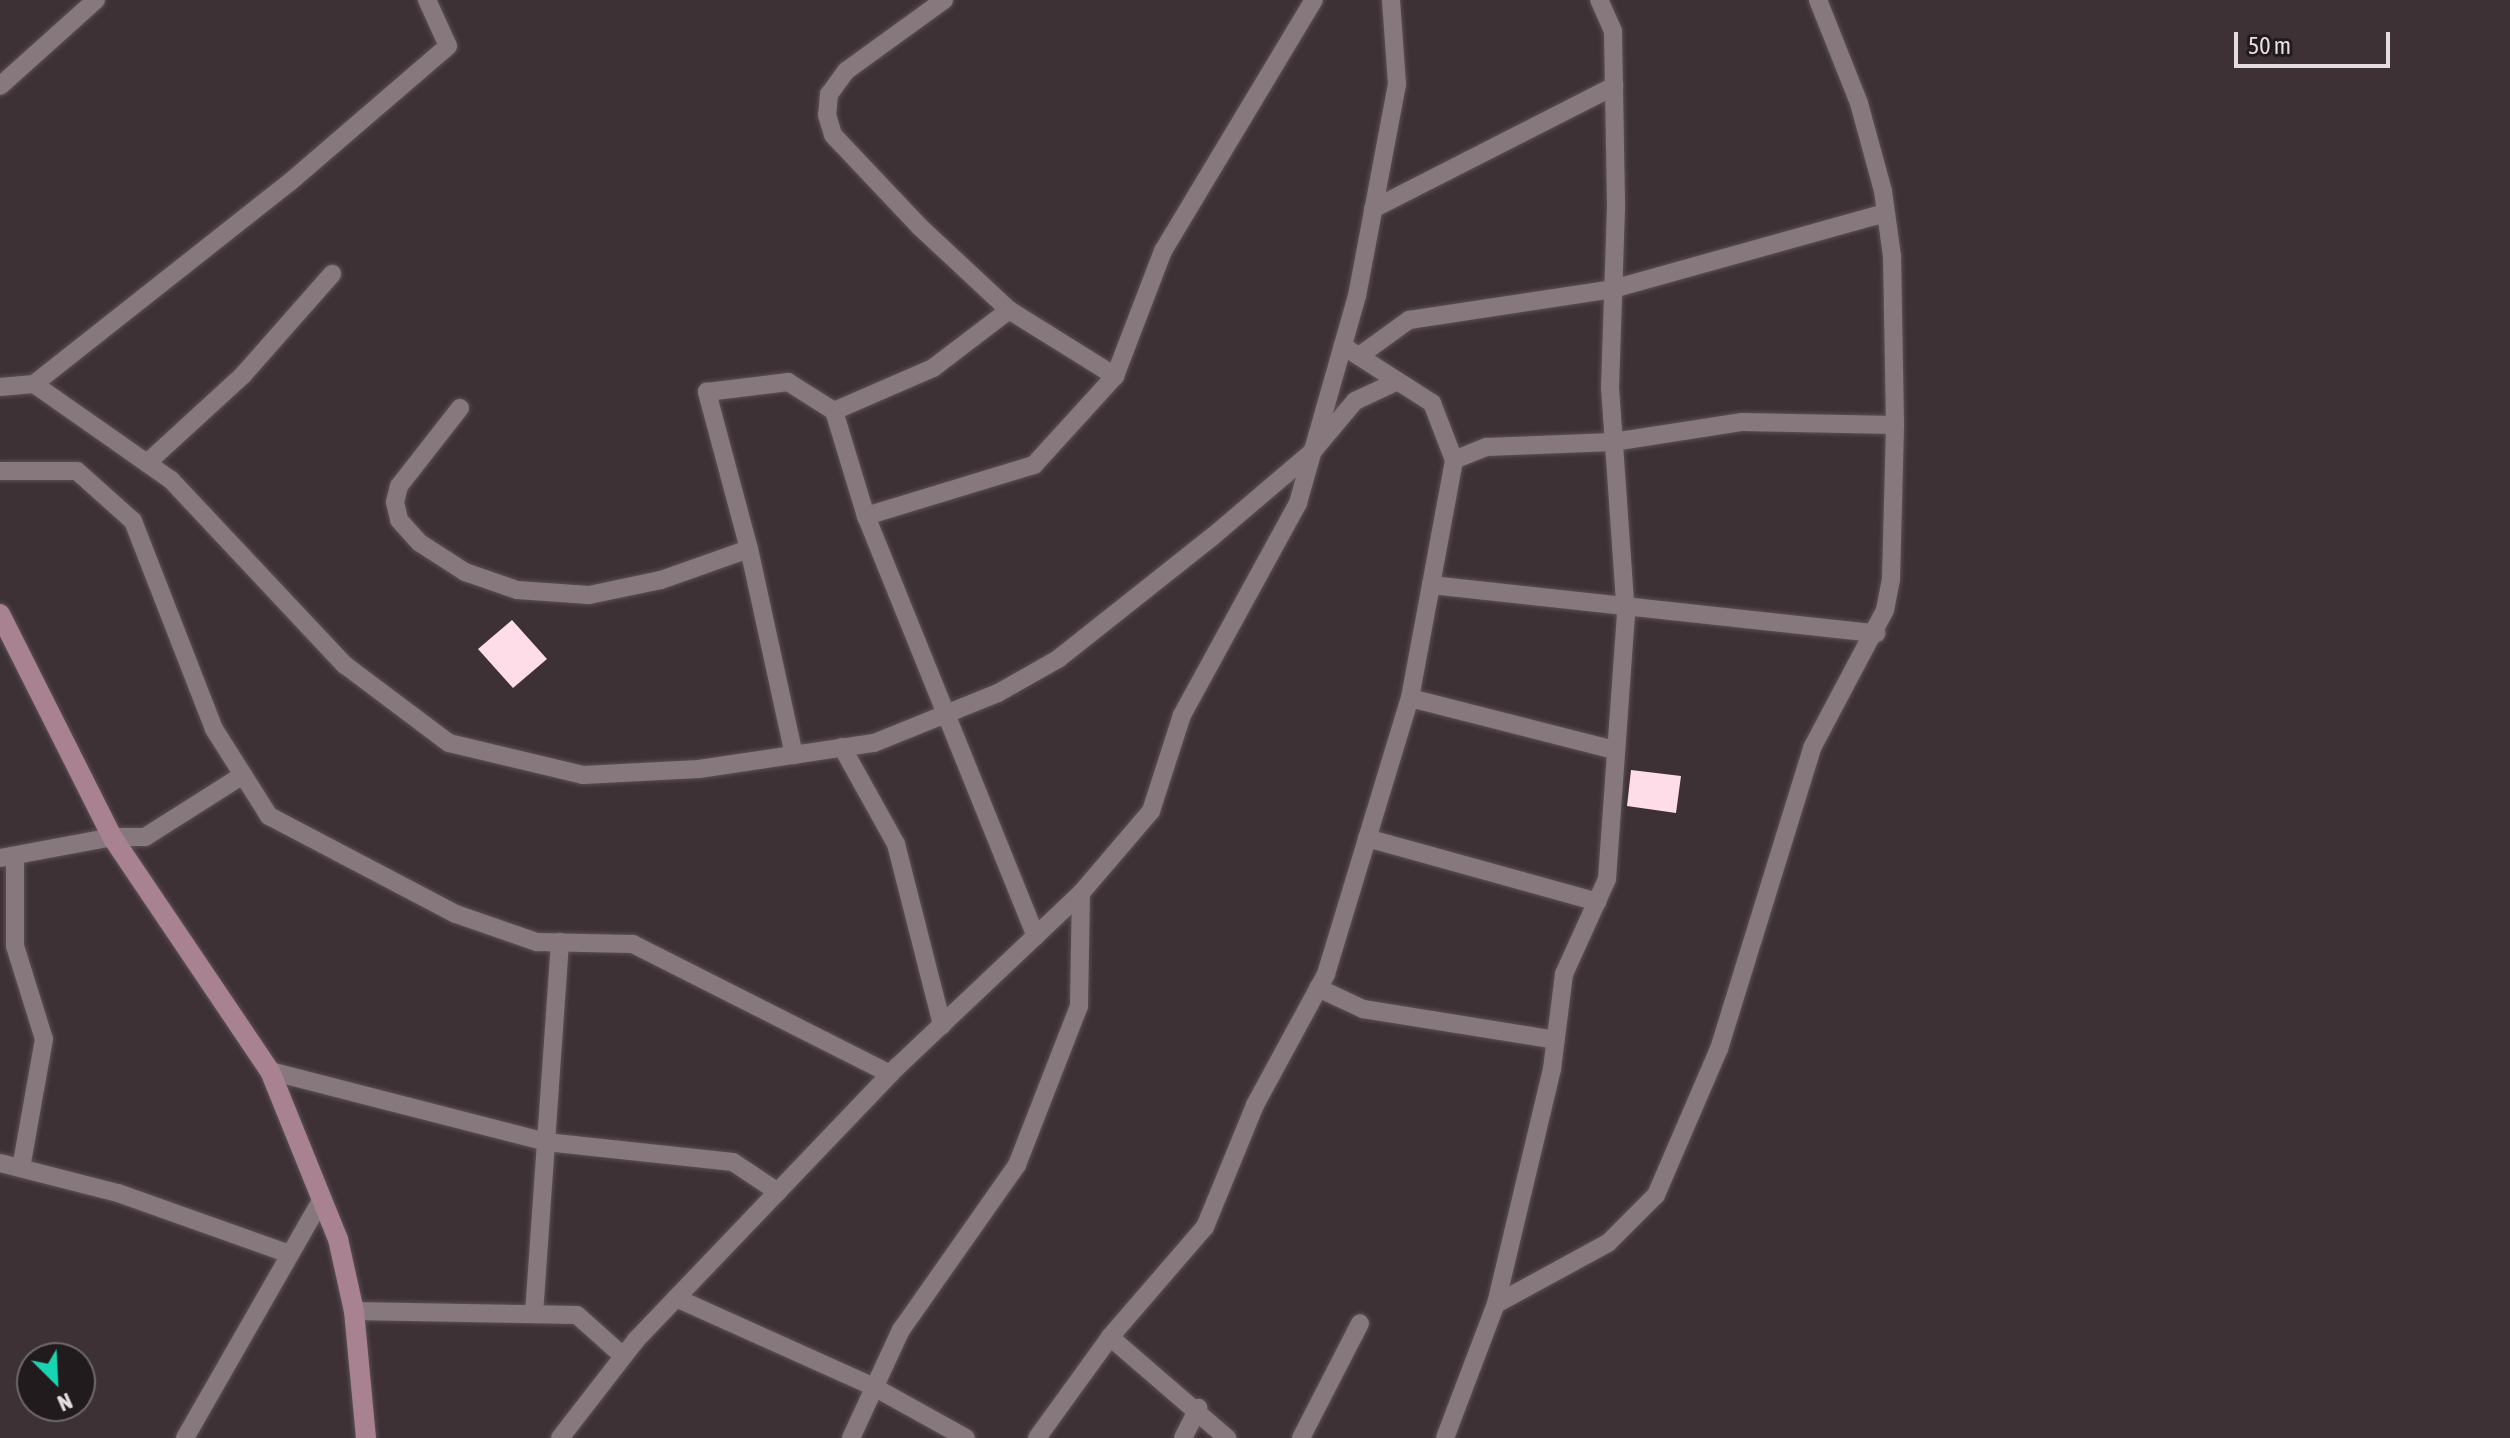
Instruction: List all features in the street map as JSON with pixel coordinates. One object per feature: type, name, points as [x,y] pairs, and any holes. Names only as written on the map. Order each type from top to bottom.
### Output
[{"type":"street","points":[[0,86],[96,0]]},
{"type":"street","points":[[0,387],[34,384],[290,182],[448,46],[427,0]]},
{"type":"street","points":[[944,0],[855,62],[829,94],[827,115],[839,143],[1009,310],[1115,376]]},
{"type":"street","points":[[866,516],[1034,465],[1115,376],[1163,251],[1314,0]]},
{"type":"street","points":[[560,1438],[623,1356],[676,1298],[890,1074],[1081,893],[1151,811],[1182,715],[1298,503],[1313,451],[1351,351],[1373,209],[1397,84],[1391,0]]},
{"type":"street","points":[[1445,1438],[1496,1304],[1556,1040],[1564,974],[1607,879],[1625,604],[1613,442],[1613,31],[1599,0]]},
{"type":"street","points":[[1496,1304],[1608,1243],[1656,1195],[1719,1049],[1812,748],[1876,633],[1891,579],[1895,425],[1892,256],[1886,213],[1859,103],[1818,0]]},
{"type":"street","points":[[1373,209],[1614,86]]},
{"type":"street","points":[[1351,351],[1409,320],[1613,289],[1886,213]]},
{"type":"street","points":[[147,463],[243,375],[332,274]]},
{"type":"street","points":[[834,411],[933,368],[1009,310]]},
{"type":"street","points":[[1037,1438],[1110,1337],[1205,1227],[1255,1105],[1318,988],[1410,698],[1454,460],[1432,403],[1351,351]]},
{"type":"street","points":[[34,384],[171,480],[345,665],[449,743],[583,775],[699,769],[874,743],[998,693],[1058,659],[1313,451],[1355,401],[1398,381]]},
{"type":"street","points":[[794,755],[749,549],[707,392],[788,382],[834,411],[866,516],[1036,936]]},
{"type":"street","points":[[460,408],[399,486],[395,502],[399,520],[420,543],[465,572],[517,590],[589,595],[661,580],[749,549]]},
{"type":"street","points":[[1454,460],[1487,447],[1613,442],[1742,422],[1895,425]]},
{"type":"street","points":[[0,471],[77,471],[133,521],[214,729],[269,816],[456,914],[537,942],[633,944],[890,1074]]},
{"type":"street","points":[[1431,585],[1876,633]]},
{"type":"street","points":[[0,614],[112,837],[270,1071],[338,1239],[354,1311],[366,1438]]},
{"type":"street","points":[[1410,698],[1614,750]]},
{"type":"street","points":[[842,747],[896,844],[942,1025]]},
{"type":"street","points":[[21,1168],[44,1039],[15,946],[8,857],[112,837],[145,837],[243,775]]},
{"type":"street","points":[[1367,838],[1597,902]]},
{"type":"street","points":[[851,1438],[901,1330],[1017,1165],[1079,1006],[1081,893]]},
{"type":"street","points":[[534,1314],[560,942]]},
{"type":"street","points":[[1318,988],[1363,1009],[1556,1040]]},
{"type":"street","points":[[270,1071],[546,1142],[733,1162],[778,1192]]},
{"type":"street","points":[[0,1163],[118,1193],[289,1254]]},
{"type":"street","points":[[185,1438],[322,1199]]},
{"type":"street","points":[[676,1298],[874,1387],[966,1438]]},
{"type":"street","points":[[354,1311],[577,1315],[623,1356]]},
{"type":"street","points":[[1301,1438],[1360,1323]]},
{"type":"street","points":[[1110,1337],[1198,1408],[1227,1438]]},
{"type":"street","points":[[1183,1438],[1198,1408]]},
{"type":"building","points":[[512,620],[547,659],[513,688],[478,649]]},
{"type":"building","points":[[1631,770],[1681,776],[1676,813],[1627,806]]}]
